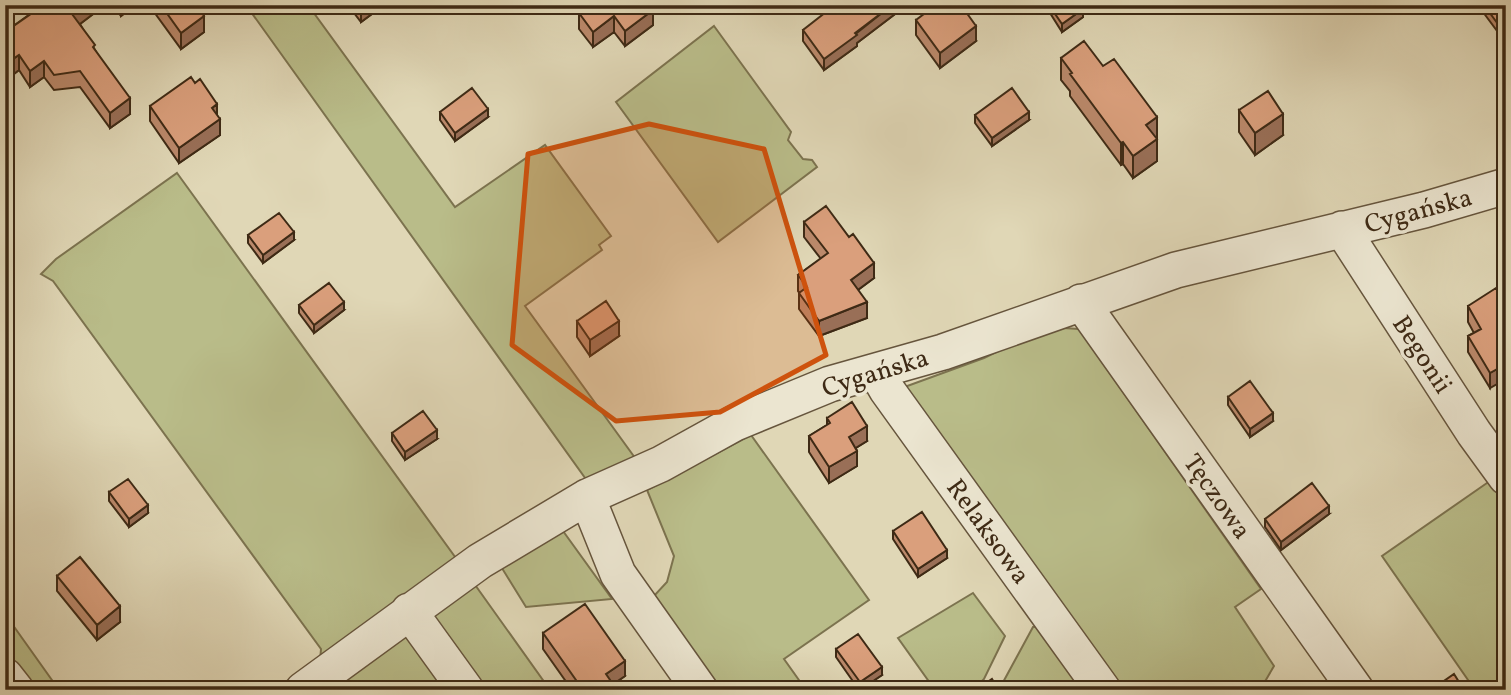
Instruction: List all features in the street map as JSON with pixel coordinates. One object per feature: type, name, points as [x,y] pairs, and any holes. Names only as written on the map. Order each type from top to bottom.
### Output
[{"type":"street","name":"Cygańska","points":[[303,690],[480,561],[587,497],[661,464],[735,423],[830,384],[943,352],[1176,270],[1424,210],[1506,186]]},
{"type":"street","name":"Begonii","points":[[1342,229],[1474,433],[1506,477]]},
{"type":"street","name":"Tęczowa","points":[[1081,302],[1356,690]]},
{"type":"street","name":"Relaksowa","points":[[876,371],[1103,690]]},
{"type":"street","points":[[587,497],[618,574],[700,690]]},
{"type":"street","points":[[409,611],[466,690]]},
{"type":"street","points":[[5,676],[16,690]]},
{"type":"highlighted area","points":[[649,124],[764,149],[826,355],[720,412],[616,421],[512,345],[528,154]]},
{"type":"green space","points":[[246,5],[308,5],[455,207],[545,145],[611,236],[599,245],[602,250],[525,306],[638,462],[588,482]]},
{"type":"green space","points":[[714,26],[791,132],[788,140],[803,159],[812,160],[817,167],[718,242],[616,102]]},
{"type":"green space","points":[[177,173],[458,561],[320,661],[321,649],[53,281],[41,274],[56,259]]},
{"type":"green space","points":[[1048,327],[1079,329],[1261,589],[1235,607],[1274,666],[1260,690],[1116,690],[899,389],[984,358]]},
{"type":"green space","points":[[751,435],[869,600],[784,659],[806,690],[711,690],[652,598],[667,582],[674,556],[647,490]]},
{"type":"green space","points":[[1497,476],[1506,488],[1506,690],[1475,690],[1382,556]]},
{"type":"green space","points":[[563,531],[612,599],[526,607],[500,565]]},
{"type":"green space","points":[[473,582],[550,690],[477,690],[424,617]]},
{"type":"green space","points":[[973,593],[1005,636],[984,679],[973,690],[935,690],[898,638]]},
{"type":"green space","points":[[5,614],[59,690],[27,690],[5,660]]},
{"type":"green space","points":[[1046,626],[1092,690],[1004,690],[1001,686],[1033,627]]},
{"type":"green space","points":[[403,635],[414,637],[457,690],[330,690]]},
{"type":"building","points":[[35,5],[84,5],[72,14],[130,98],[110,113],[80,71],[54,75],[44,61],[30,71],[19,55],[10,61],[5,55],[5,32],[38,9]]},
{"type":"building","points":[[161,5],[196,5],[204,16],[181,33]]},
{"type":"building","points":[[354,5],[373,5],[361,14]]},
{"type":"building","points":[[590,5],[650,5],[653,10],[625,31],[614,16],[593,32],[579,13]]},
{"type":"building","points":[[835,5],[892,5],[824,59],[803,30]]},
{"type":"building","points":[[936,5],[961,5],[976,26],[940,53],[916,20]]},
{"type":"building","points":[[1049,5],[1081,5],[1083,9],[1062,24]]},
{"type":"building","points":[[1484,5],[1506,5],[1506,35]]},
{"type":"building","points":[[1084,41],[1103,66],[1114,59],[1157,117],[1146,125],[1157,139],[1133,156],[1070,74],[1072,73],[1061,58]]},
{"type":"building","points":[[191,77],[195,83],[200,79],[217,104],[212,108],[220,119],[179,148],[150,106]]},
{"type":"building","points":[[472,88],[488,109],[455,133],[440,112]]},
{"type":"building","points":[[1012,88],[1029,112],[992,138],[975,115]]},
{"type":"building","points":[[1268,91],[1283,114],[1255,133],[1239,110]]},
{"type":"building","points":[[826,206],[849,237],[853,234],[874,263],[851,280],[867,302],[819,321],[799,293],[807,287],[798,275],[828,253],[804,222]]},
{"type":"building","points":[[279,213],[294,232],[263,255],[248,235]]},
{"type":"building","points":[[329,283],[344,302],[314,325],[299,305]]},
{"type":"building","points":[[1496,288],[1506,303],[1506,364],[1490,373],[1468,336],[1481,329],[1468,306]]},
{"type":"building","points":[[606,301],[619,321],[590,340],[577,321]]},
{"type":"building","points":[[1250,381],[1273,413],[1250,429],[1228,397]]},
{"type":"building","points":[[852,402],[867,426],[849,437],[857,451],[829,467],[809,436],[830,423],[827,418]]},
{"type":"building","points":[[423,411],[437,430],[405,452],[392,433]]},
{"type":"building","points":[[128,479],[148,505],[129,519],[109,492]]},
{"type":"building","points":[[1312,483],[1329,506],[1281,542],[1265,519]]},
{"type":"building","points":[[922,512],[947,550],[918,569],[893,531]]},
{"type":"building","points":[[80,557],[120,606],[97,625],[57,576]]},
{"type":"building","points":[[585,604],[625,661],[606,674],[617,690],[583,690],[543,633]]},
{"type":"building","points":[[858,634],[882,667],[860,682],[836,649]]},
{"type":"building","points":[[1454,674],[1464,690],[1431,690]]},
{"type":"building","points":[[992,679],[999,690],[976,690]]}]
